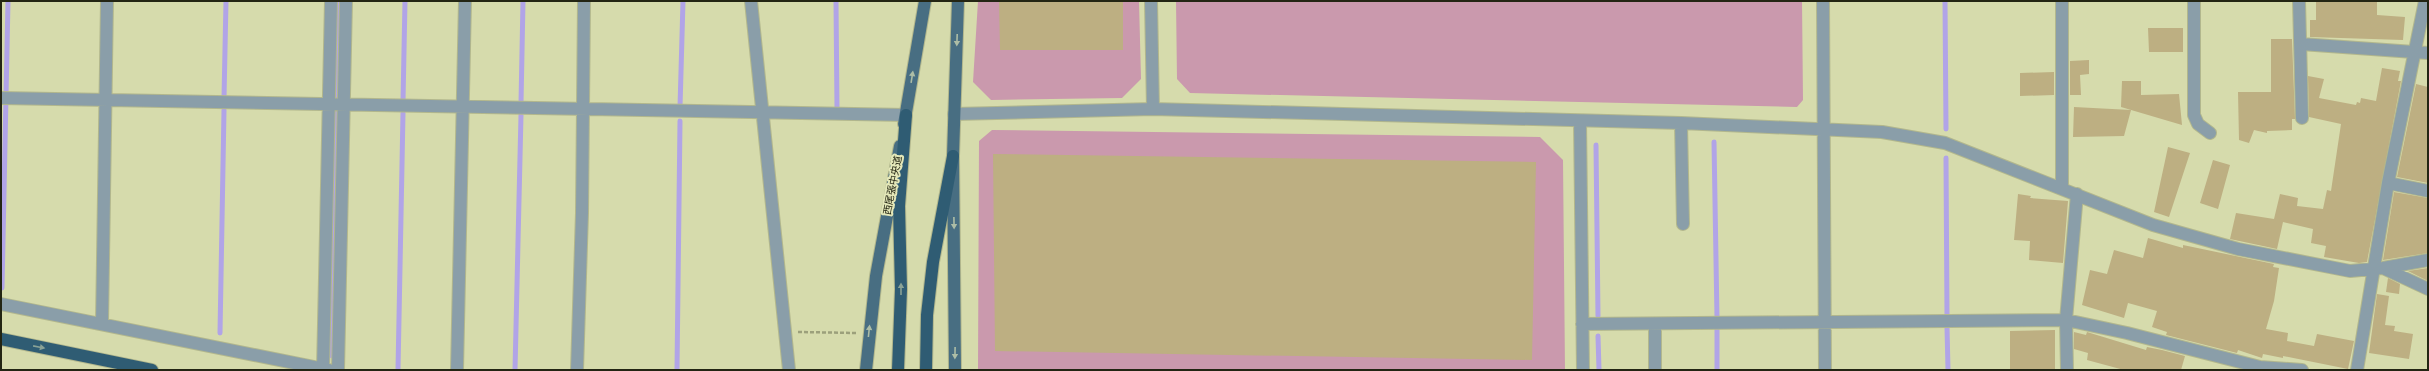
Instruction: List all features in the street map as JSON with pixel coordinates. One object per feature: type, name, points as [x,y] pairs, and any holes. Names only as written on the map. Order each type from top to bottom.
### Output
[{"type":"highway","points":[[898,370],[901,296],[899,206],[906,115]]},
{"type":"highway","points":[[926,370],[927,315],[933,262],[953,156]]},
{"type":"highway","points":[[1,339],[152,370]]},
{"type":"main road","name":"西尾張中央道","points":[[866,370],[869,333],[883,230],[906,115],[925,1]]},
{"type":"main road","points":[[955,370],[953,156],[958,1]]},
{"type":"street","points":[[102,324],[107,1]]},
{"type":"street","points":[[1,304],[325,370],[327,104],[331,1]]},
{"type":"street","points":[[338,370],[346,1]]},
{"type":"street","points":[[457,370],[465,1]]},
{"type":"street","points":[[577,370],[582,213],[584,1]]},
{"type":"street","points":[[751,1],[764,112],[784,332],[789,370]]},
{"type":"street","points":[[1151,1],[1153,109]]},
{"type":"street","points":[[1823,1],[1825,370]]},
{"type":"street","points":[[2062,1],[2062,187]]},
{"type":"street","points":[[2194,1],[2194,115],[2198,124],[2210,133]]},
{"type":"street","points":[[2299,1],[2302,118]]},
{"type":"street","points":[[2357,370],[2378,269],[2388,184],[2413,52],[2425,1]]},
{"type":"street","points":[[2301,44],[2428,53]]},
{"type":"street","points":[[5,98],[906,115]]},
{"type":"street","points":[[954,114],[1153,109],[1682,123],[1823,128],[1882,132],[1915,136],[1946,143],[2062,187],[2153,225],[2238,249],[2350,271],[2378,269],[2428,260]]},
{"type":"street","points":[[1580,121],[1583,370]]},
{"type":"street","points":[[1682,123],[1683,224]]},
{"type":"street","points":[[2388,184],[2428,191]]},
{"type":"street","points":[[2067,370],[2066,320],[2077,194]]},
{"type":"street","points":[[2378,269],[2428,289]]},
{"type":"street","points":[[1582,324],[2066,320],[2127,333],[2260,368],[2302,370]]},
{"type":"street","points":[[1655,324],[1655,370]]},
{"type":"path","points":[[784,332],[869,333]]},
{"type":"shaded area","points":[[978,1],[1139,1],[1141,79],[1122,98],[991,100],[973,82]]},
{"type":"shaded area","points":[[1176,1],[1802,1],[1803,100],[1797,107],[1190,93],[1177,79]]},
{"type":"shaded area","points":[[992,130],[1540,137],[1563,160],[1565,370],[978,370],[979,141]]},
{"type":"building","points":[[999,1],[1123,1],[1123,50],[1000,50]]},
{"type":"building","points":[[2316,1],[2377,1],[2377,15],[2405,17],[2403,40],[2310,37],[2310,20],[2316,20]]},
{"type":"building","points":[[2148,28],[2183,28],[2183,52],[2149,52]]},
{"type":"building","points":[[2271,39],[2292,39],[2295,119],[2292,119],[2292,130],[2267,131],[2267,133],[2254,130],[2249,143],[2239,140],[2238,92],[2271,92]]},
{"type":"building","points":[[2089,60],[2089,74],[2080,75],[2081,95],[2070,95],[2070,61]]},
{"type":"building","points":[[2382,68],[2400,71],[2398,81],[2401,81],[2367,262],[2359,263],[2324,257],[2326,246],[2311,243],[2313,229],[2283,222],[2277,249],[2230,239],[2236,213],[2274,219],[2280,194],[2298,198],[2297,206],[2323,209],[2327,190],[2331,191],[2341,124],[2309,117],[2308,76],[2324,79],[2319,98],[2356,105],[2357,102],[2360,103],[2361,98],[2376,101]]},
{"type":"building","points":[[2054,72],[2054,95],[2020,96],[2020,73]]},
{"type":"building","points":[[2122,81],[2141,81],[2141,95],[2179,94],[2182,125],[2121,107]]},
{"type":"building","points":[[2416,84],[2428,87],[2428,183],[2397,177]]},
{"type":"building","points":[[2074,107],[2131,110],[2124,136],[2073,137]]},
{"type":"building","points":[[2168,147],[2190,153],[2169,217],[2154,212]]},
{"type":"building","points":[[993,154],[1536,162],[1532,360],[995,351]]},
{"type":"building","points":[[2213,160],[2230,165],[2218,209],[2200,203]]},
{"type":"building","points":[[2394,192],[2428,198],[2428,253],[2383,260]]},
{"type":"building","points":[[2018,194],[2031,196],[2030,198],[2068,201],[2063,263],[2029,260],[2030,241],[2014,240]]},
{"type":"building","points":[[2148,238],[2183,248],[2183,245],[2274,264],[2273,267],[2279,268],[2274,301],[2266,329],[2288,333],[2287,341],[2314,346],[2317,334],[2354,341],[2348,369],[2283,356],[2283,358],[2263,354],[2262,358],[2238,350],[2237,353],[2166,335],[2167,332],[2152,327],[2157,311],[2128,303],[2124,318],[2082,305],[2090,270],[2107,274],[2114,250],[2143,258]]},
{"type":"building","points":[[2428,268],[2428,281],[2408,271]]},
{"type":"building","points":[[2388,278],[2400,284],[2399,294],[2386,292]]},
{"type":"building","points":[[2377,294],[2389,296],[2385,325],[2395,326],[2394,331],[2413,334],[2409,359],[2369,353]]},
{"type":"building","points":[[2055,330],[2055,370],[2010,370],[2010,331]]},
{"type":"building","points":[[2074,332],[2086,335],[2087,332],[2146,350],[2147,347],[2185,356],[2181,370],[2124,370],[2087,360],[2088,353],[2074,349]]},
{"type":"waterway","points":[[2,288],[8,1]]},
{"type":"waterway","points":[[224,98],[226,1]]},
{"type":"waterway","points":[[336,100],[338,1]]},
{"type":"waterway","points":[[403,101],[405,1]]},
{"type":"waterway","points":[[521,103],[523,1]]},
{"type":"waterway","points":[[680,107],[683,1]]},
{"type":"waterway","points":[[836,1],[837,109]]},
{"type":"waterway","points":[[1945,1],[1946,129]]},
{"type":"waterway","points":[[220,333],[224,110]]},
{"type":"waterway","points":[[332,356],[336,112]]},
{"type":"waterway","points":[[398,370],[403,113]]},
{"type":"waterway","points":[[515,370],[521,115]]},
{"type":"waterway","points":[[677,370],[680,121]]},
{"type":"waterway","points":[[1714,142],[1717,318]]},
{"type":"waterway","points":[[1596,145],[1598,316]]},
{"type":"waterway","points":[[1946,158],[1947,316]]},
{"type":"waterway","points":[[1947,327],[1948,370]]},
{"type":"waterway","points":[[1717,328],[1717,370]]},
{"type":"waterway","points":[[1598,336],[1599,370]]}]
